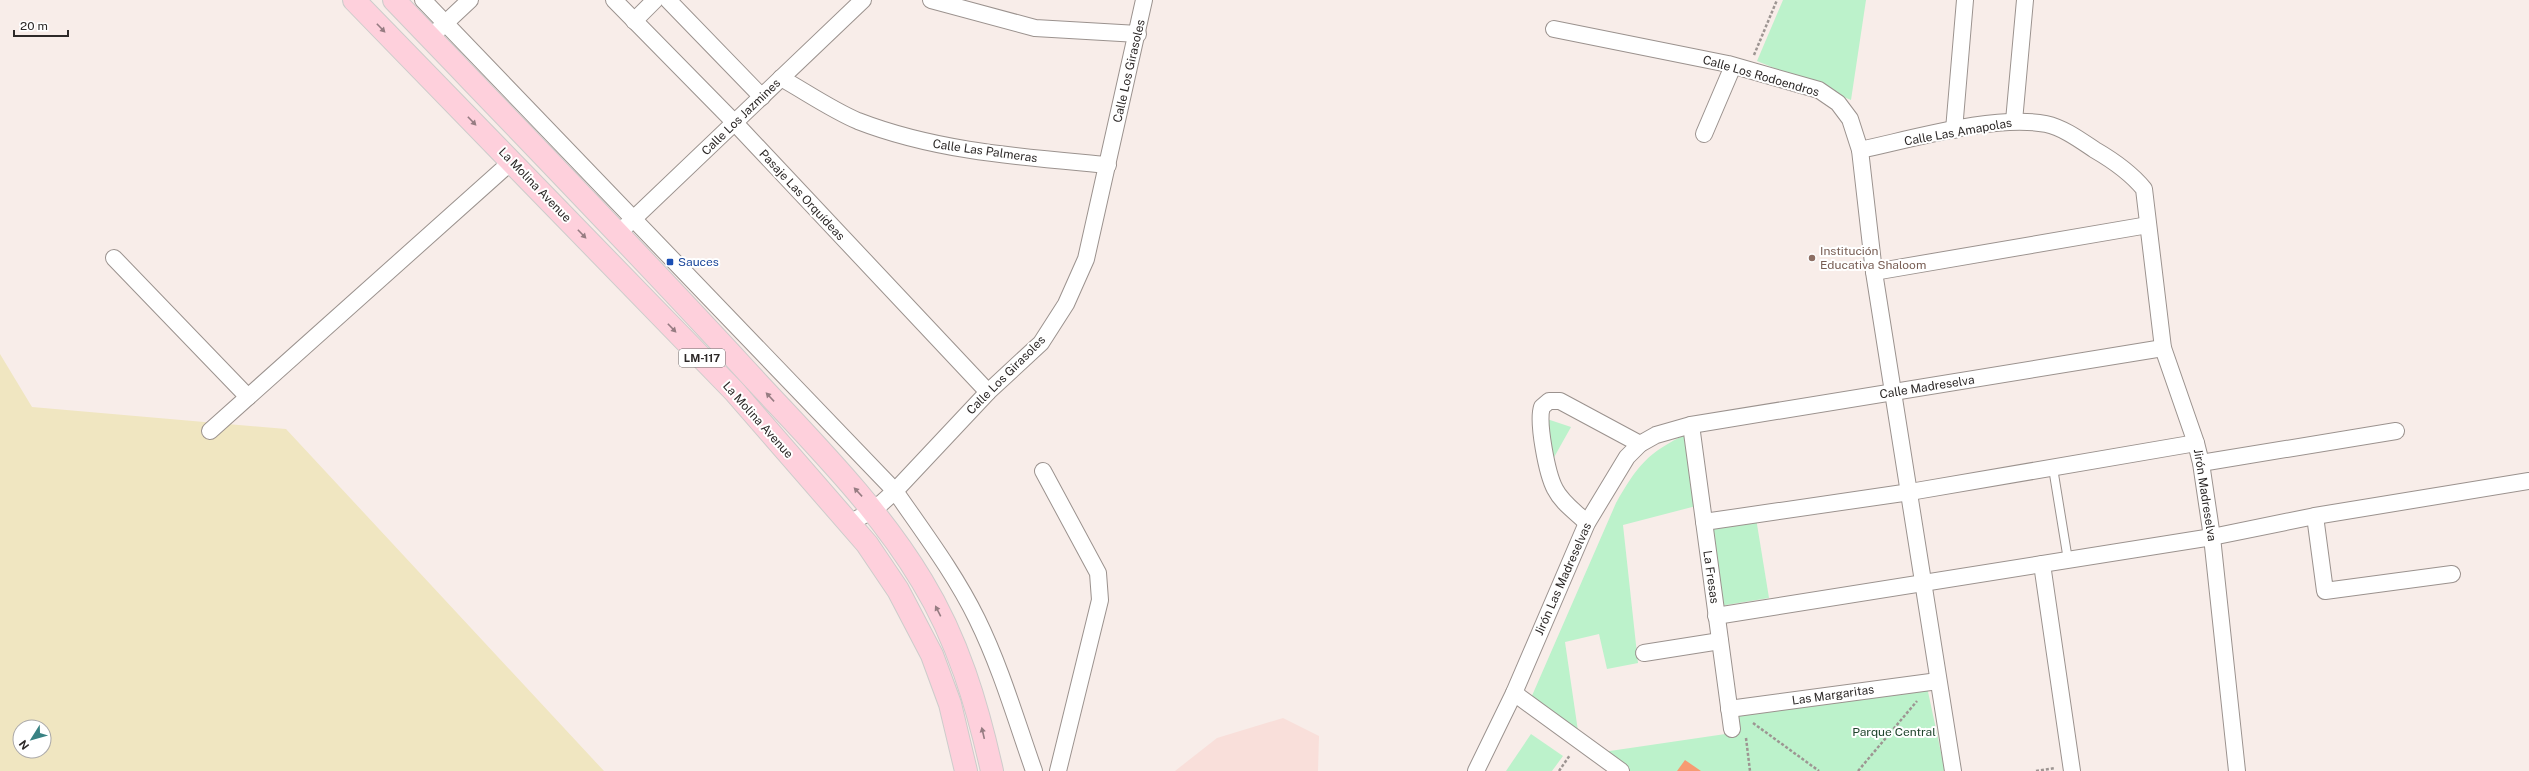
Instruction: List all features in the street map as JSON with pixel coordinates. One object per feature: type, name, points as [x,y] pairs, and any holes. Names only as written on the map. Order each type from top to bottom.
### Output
[{"type":"main road","name":"La Molina Avenue","points":[[354,0],[734,391],[867,544],[890,579],[932,655],[950,704],[966,771]]},
{"type":"main road","name":"La Molina Avenue","points":[[394,0],[437,30],[626,226],[874,510],[922,581],[950,635],[976,704],[992,771]]},
{"type":"street","points":[[423,0],[437,30],[470,0]]},
{"type":"street","name":"Pasaje Las Orquídeas","points":[[614,0],[734,123],[988,392]]},
{"type":"street","points":[[634,21],[655,0]]},
{"type":"street","points":[[668,0],[762,97]]},
{"type":"street","name":"Calle Los Jazmines","points":[[626,226],[863,0]]},
{"type":"street","points":[[931,0],[1035,28],[1138,34]]},
{"type":"street","name":"Calle Los Girasoles","points":[[849,523],[874,510],[896,491],[988,392],[1041,343],[1066,304],[1086,259],[1138,34],[1144,0]]},
{"type":"street","points":[[1954,130],[1966,0]]},
{"type":"street","points":[[2014,121],[2025,0]]},
{"type":"street","name":"Calle Los Rodoendros","points":[[1554,29],[1741,68],[1819,90],[1838,103],[1850,119],[1860,150],[1874,272],[1925,583],[1938,681],[1953,771]]},
{"type":"street","points":[[1704,134],[1741,68]]},
{"type":"street","name":"Calle Las Palmeras","points":[[781,78],[857,120],[938,146],[1020,157],[1108,165]]},
{"type":"street","name":"Calle Las Amapolas","points":[[1860,150],[1954,130],[2014,121],[2047,124],[2068,133],[2132,174],[2144,190],[2148,225]]},
{"type":"street","points":[[210,431],[511,162]]},
{"type":"street","points":[[1874,272],[2148,225]]},
{"type":"street","name":"Jirón Madreselva","points":[[2148,225],[2163,348],[2196,443],[2201,463],[2212,537],[2237,771]]},
{"type":"street","points":[[626,226],[896,491],[959,584],[977,619],[995,660],[1034,771]]},
{"type":"street","points":[[114,258],[248,397]]},
{"type":"street","name":"Calle Madreselva","points":[[1690,425],[2163,348]]},
{"type":"street","points":[[1587,523],[1563,500],[1550,477],[1540,417],[1542,407],[1545,403],[1560,402],[1640,444]]},
{"type":"street","name":"Jirón Las Madreselvas","points":[[1476,771],[1514,693],[1546,614],[1587,523],[1627,457],[1640,444],[1656,435],[1690,425]]},
{"type":"street","name":"La Fresas","points":[[1690,425],[1729,709],[1739,732]]},
{"type":"street","points":[[2201,463],[2396,431]]},
{"type":"street","points":[[1704,522],[1910,492],[2196,443]]},
{"type":"street","points":[[1043,471],[1098,573],[1100,600],[1058,771]]},
{"type":"street","points":[[1716,616],[2212,537],[2315,516],[2529,481]]},
{"type":"street","points":[[2315,516],[2325,591],[2452,574]]},
{"type":"street","points":[[2042,564],[2072,771]]},
{"type":"street","points":[[1644,653],[1720,641]]},
{"type":"street","name":"Las Margaritas","points":[[1729,709],[1938,681]]},
{"type":"street","points":[[1514,693],[1621,771]]},
{"type":"lane","points":[[2053,468],[2068,560]]},
{"type":"path","points":[[1741,68],[1777,0]]},
{"type":"path","points":[[1858,771],[1919,699]]},
{"type":"path","points":[[1749,720],[1819,771]]},
{"type":"path","points":[[1739,732],[1750,771]]},
{"type":"shaded area","points":[[1283,718],[1319,736],[1318,771],[1175,771],[1217,738]]},
{"type":"green space","points":[[1783,0],[1866,0],[1851,100],[1757,61]]},
{"type":"green space","points":[[1532,414],[1571,427],[1548,468]]},
{"type":"green space","points":[[1687,434],[1696,506],[1623,525],[1638,663],[1607,669],[1599,634],[1565,642],[1578,731],[1531,698],[1623,490],[1637,470],[1653,454],[1662,447]]},
{"type":"green space","points":[[1756,518],[1769,598],[1720,606],[1707,526]]},
{"type":"green space","name":"Parque Central","points":[[1927,687],[1945,771],[1630,771],[1603,752],[1739,732],[1738,714]]},
{"type":"green space","points":[[1531,734],[1563,756],[1552,771],[1506,771]]},
{"type":"sand","points":[[0,354],[32,407],[286,429],[604,771],[0,771]]},
{"type":"building","points":[[1685,760],[1701,771],[1677,771]]},
{"type":"place","name":"Institución Educativa Shaloom","points":[[1812,258]]},
{"type":"place","name":"Sauces","points":[[670,262]]}]
